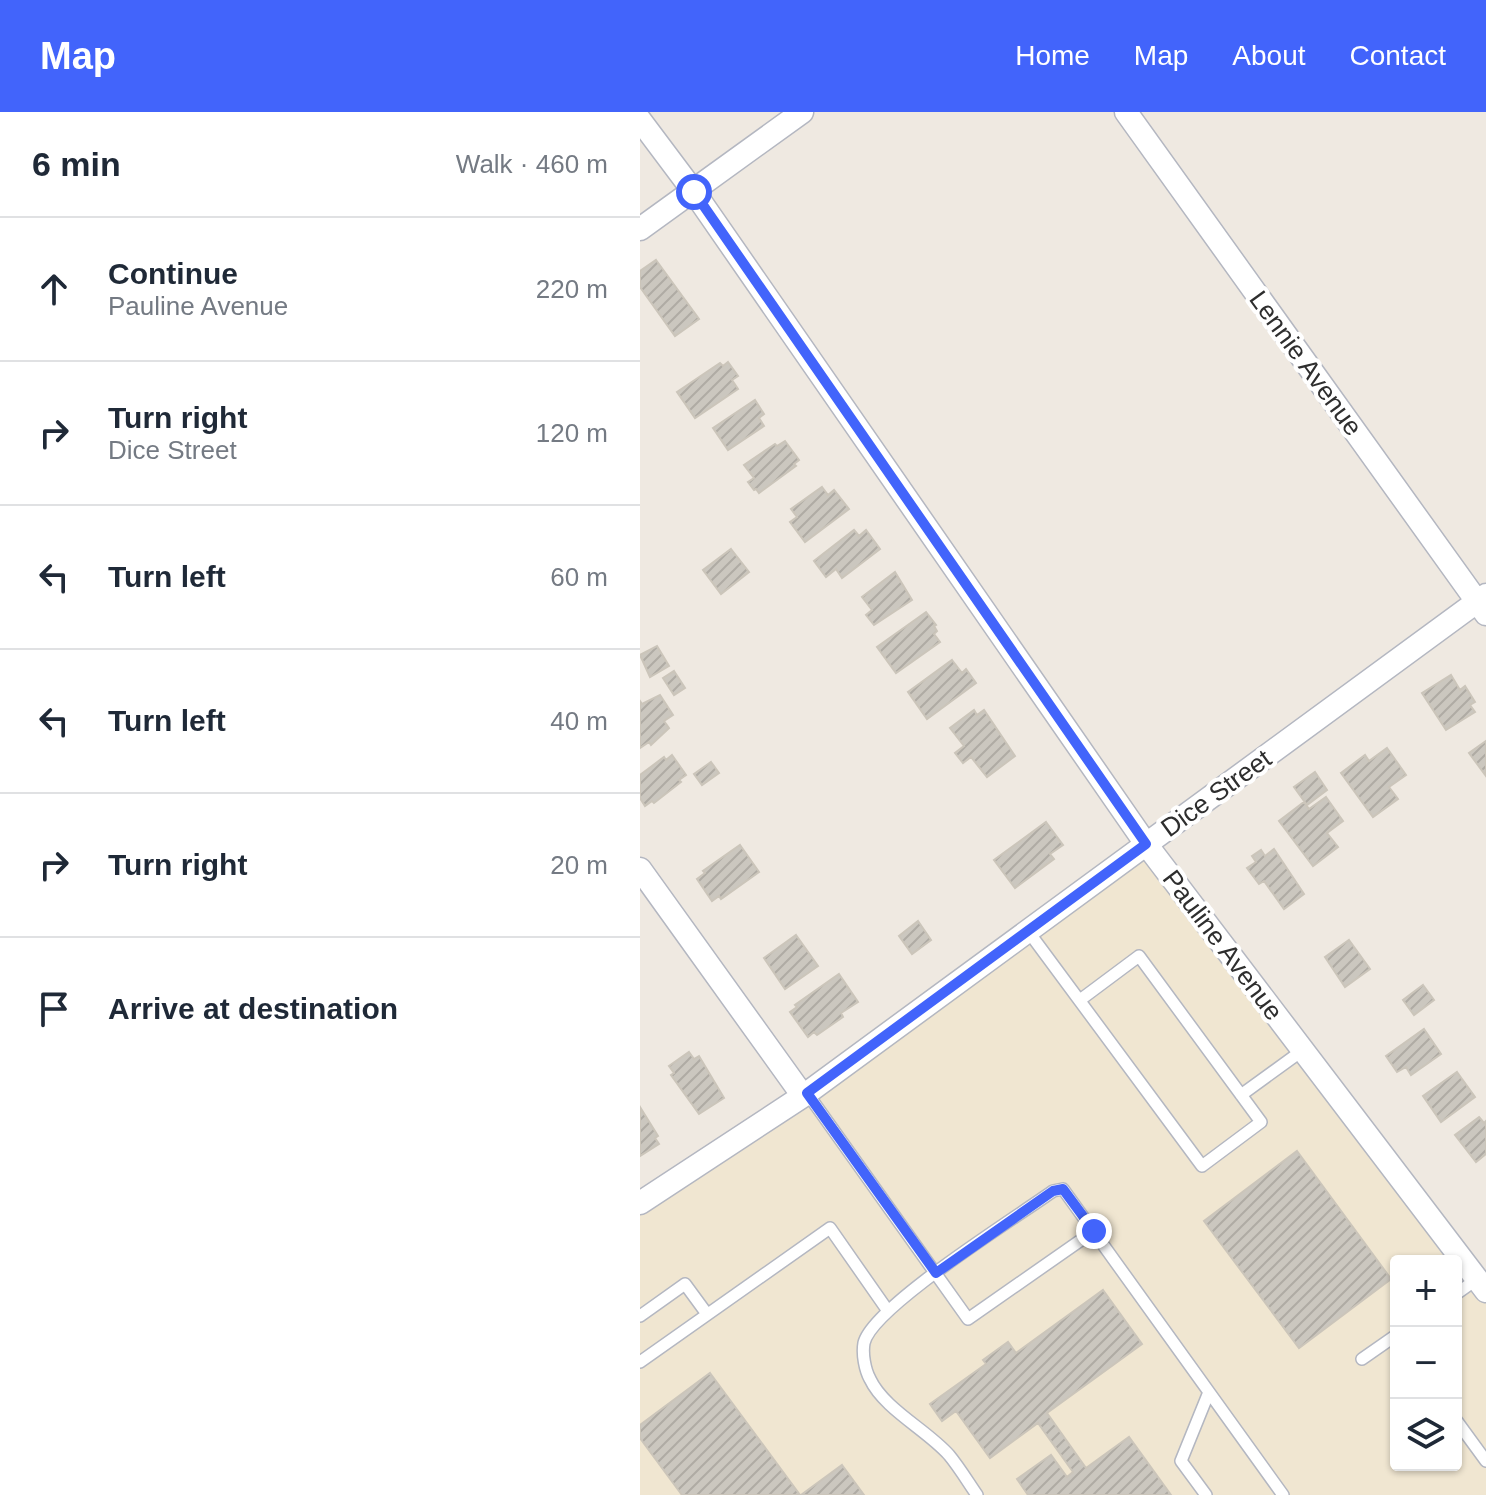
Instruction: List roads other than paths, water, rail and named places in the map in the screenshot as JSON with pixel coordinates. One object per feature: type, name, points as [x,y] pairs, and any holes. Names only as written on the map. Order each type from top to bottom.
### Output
[{"type":"street","points":[[640,229],[802,112]]},
{"type":"street","name":"Lennie Avenue","points":[[1126,112],[1483,604]]},
{"type":"street","name":"Pauline Avenue","points":[[640,120],[694,192],[1146,844],[1481,1285]]},
{"type":"street","name":"Dice Street","points":[[640,1203],[805,1094],[1146,844],[1483,604]]},
{"type":"street","points":[[640,869],[805,1094]]},
{"type":"lane","points":[[1028,931],[1202,1166],[1261,1122],[1139,956],[1080,1000]]},
{"type":"lane","points":[[1241,1095],[1303,1050]]},
{"type":"lane","points":[[805,1094],[968,1319],[1094,1231]]},
{"type":"lane","points":[[977,1495],[948,1455],[870,1381],[864,1343],[875,1323],[905,1294],[1053,1191],[1063,1189],[1283,1495]]},
{"type":"lane","points":[[640,1362],[830,1228],[888,1311]]},
{"type":"lane","points":[[640,1316],[685,1284],[707,1314]]},
{"type":"lane","points":[[1462,1292],[1481,1285]]},
{"type":"lane","points":[[1362,1359],[1390,1341]]},
{"type":"lane","points":[[1206,1495],[1181,1461],[1209,1392]]},
{"type":"lane","points":[[1462,1428],[1486,1461]]}]
